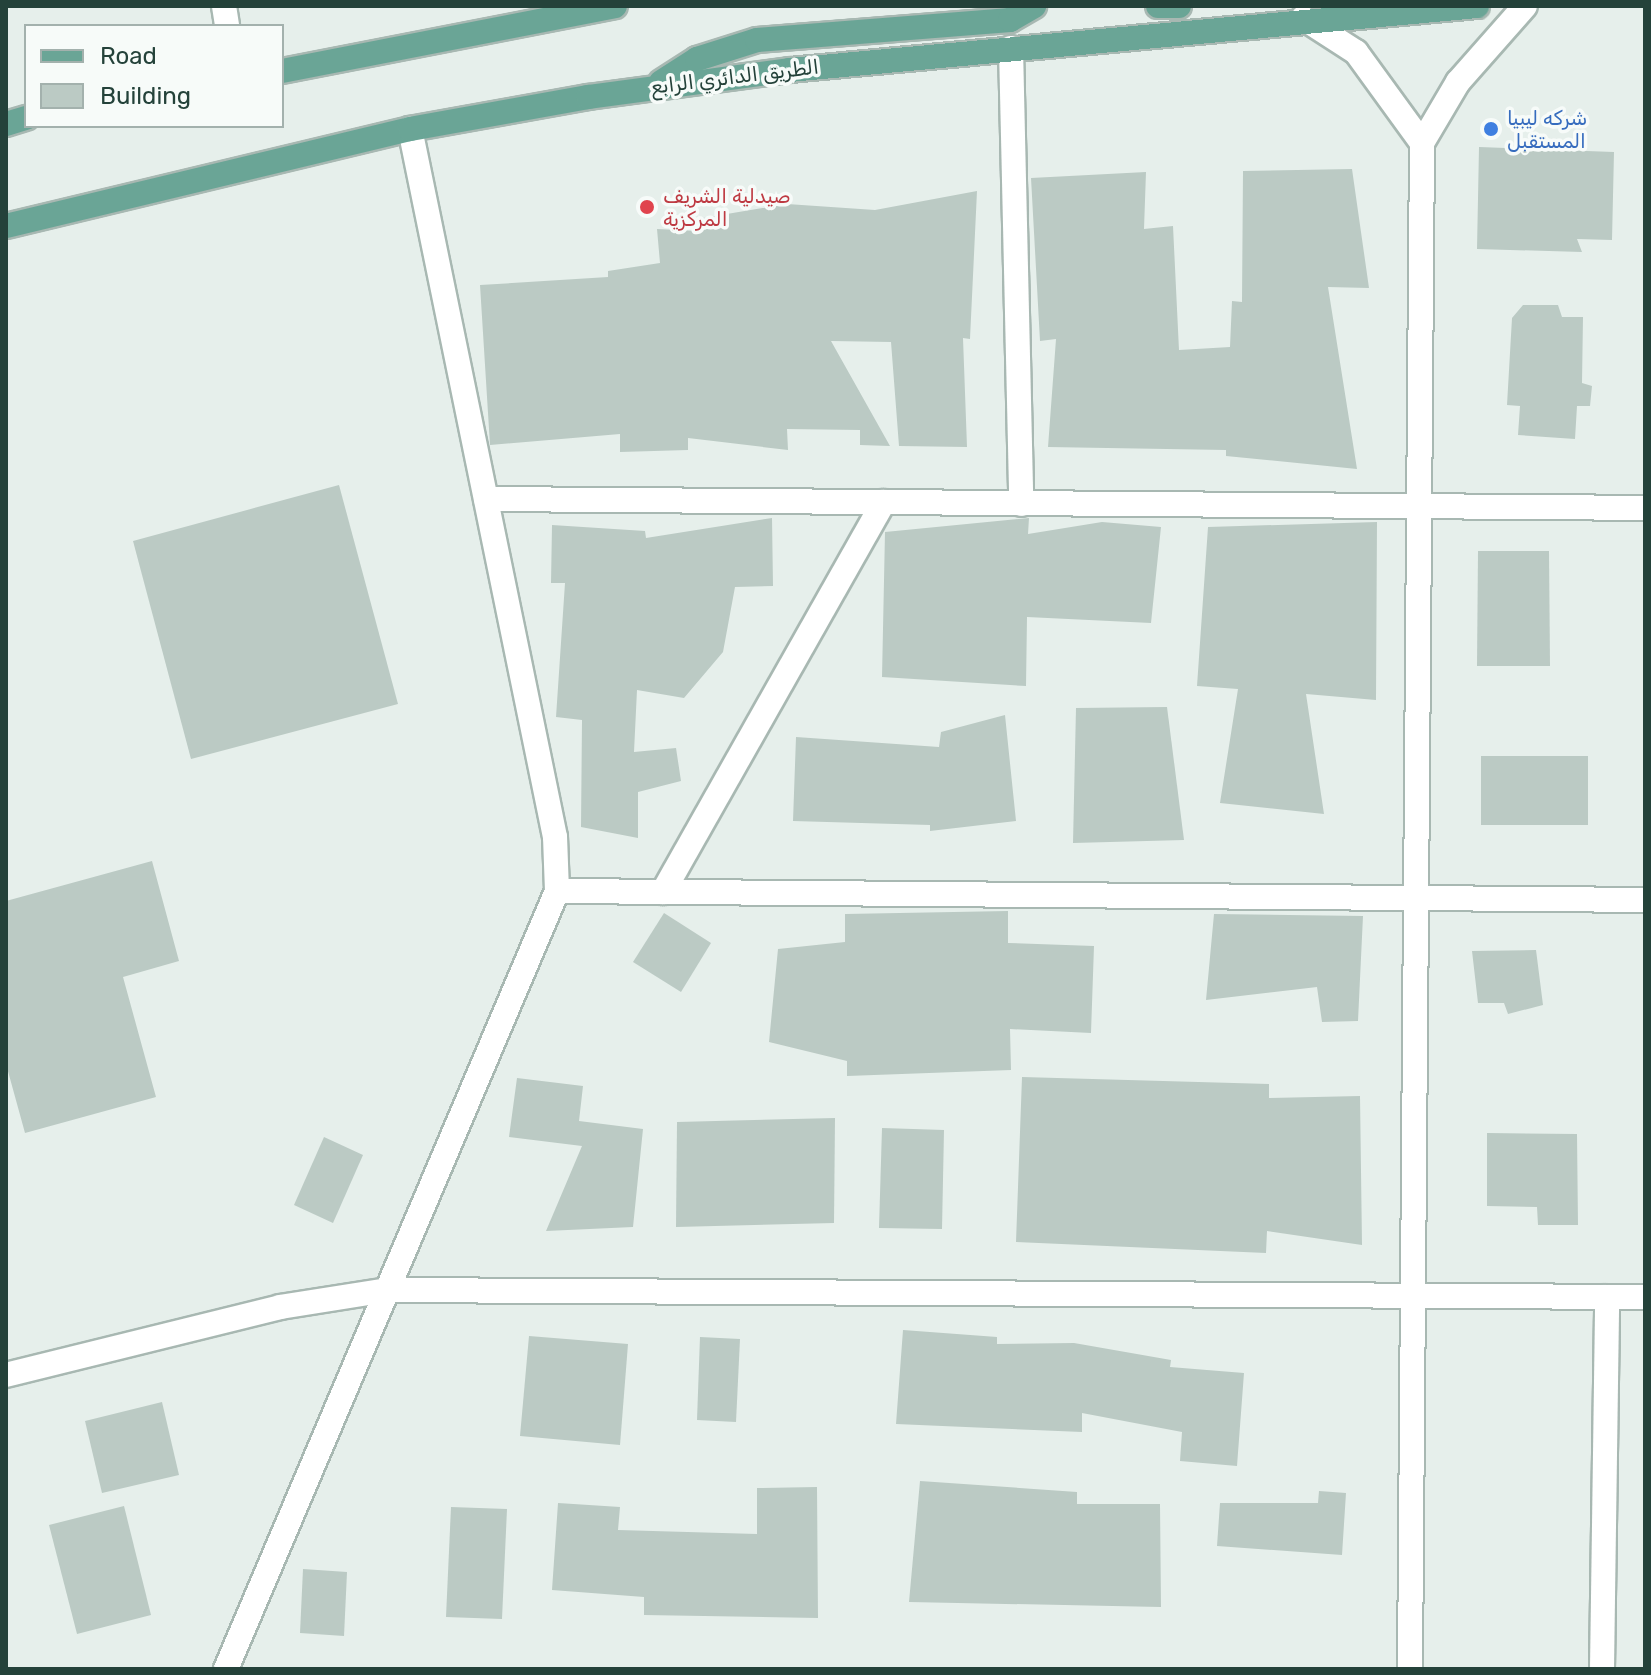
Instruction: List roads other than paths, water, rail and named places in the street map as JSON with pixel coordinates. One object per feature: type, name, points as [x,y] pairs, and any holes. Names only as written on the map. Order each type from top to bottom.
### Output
[{"type":"main road","points":[[284,71],[615,6]]},
{"type":"main road","points":[[653,87],[697,59],[757,40],[1010,20],[1034,6]]},
{"type":"main road","points":[[1158,6],[1179,6]]},
{"type":"main road","name":"الطريق الدائري الرابع","points":[[6,226],[410,129],[653,87],[1303,18],[1477,6]]},
{"type":"street","points":[[1410,1669],[1422,143],[1472,63],[1525,6]]},
{"type":"street","points":[[1303,18],[1356,52],[1422,143]]},
{"type":"street","points":[[1011,48],[1021,504]]},
{"type":"street","points":[[226,1669],[557,891],[555,837],[410,129]]},
{"type":"street","points":[[486,499],[1645,508]]},
{"type":"street","points":[[663,892],[884,502]]},
{"type":"street","points":[[557,891],[1645,900]]},
{"type":"street","points":[[6,1375],[280,1307],[387,1290],[1645,1297]]},
{"type":"street","points":[[1602,1669],[1607,1297]]},
{"type":"place","name":"شركه ليبيا المستقبل","points":[[1491,129]]},
{"type":"place","name":"صيدلية الشريف المركزية","points":[[647,207]]}]
